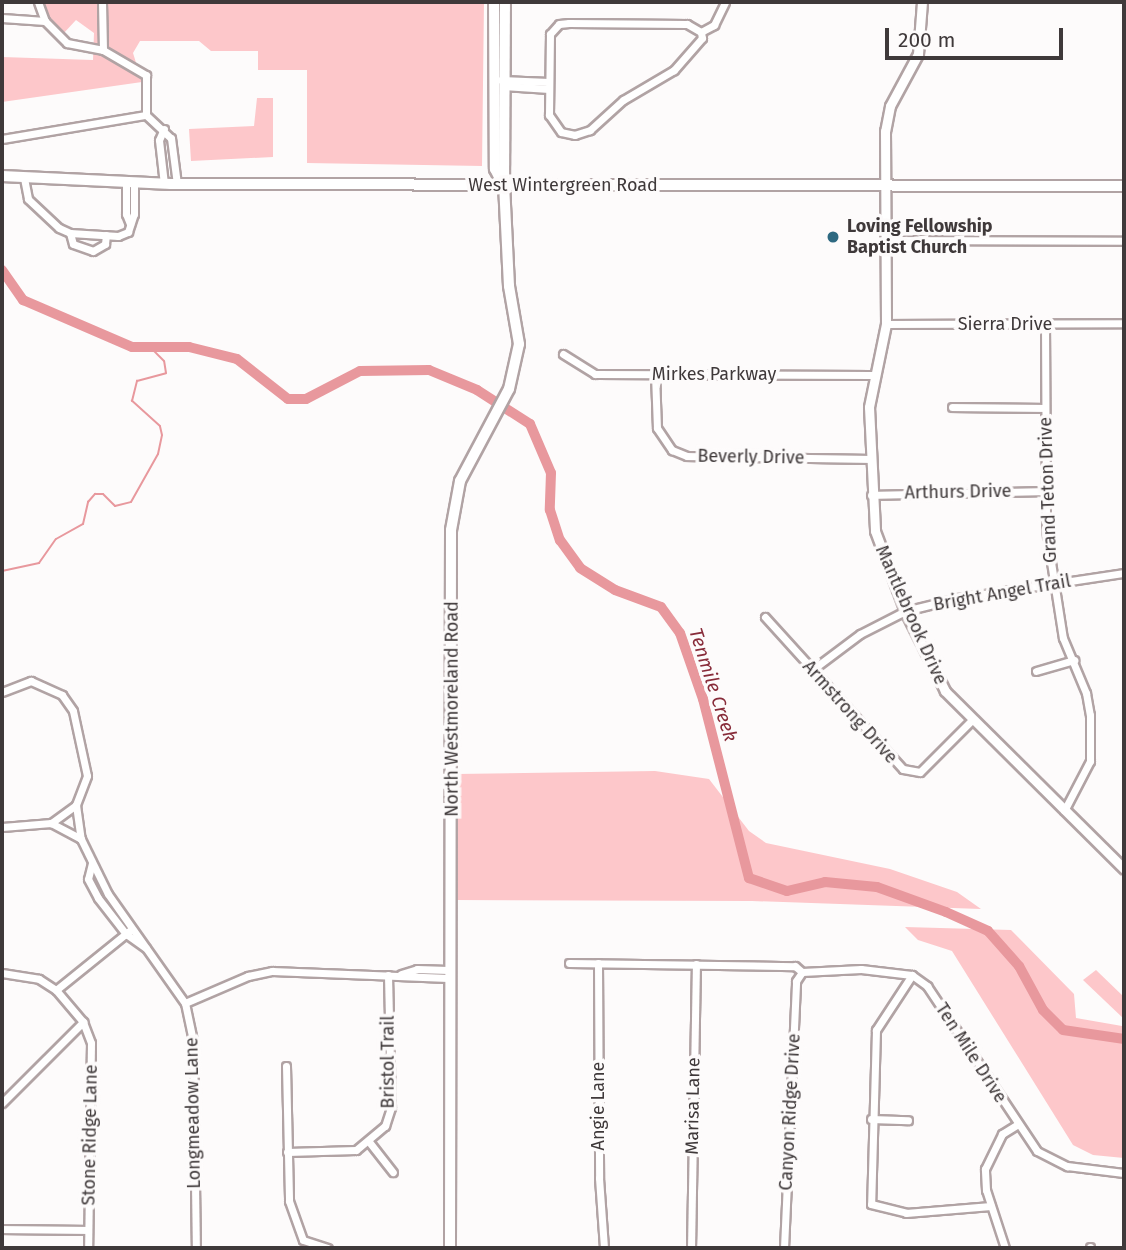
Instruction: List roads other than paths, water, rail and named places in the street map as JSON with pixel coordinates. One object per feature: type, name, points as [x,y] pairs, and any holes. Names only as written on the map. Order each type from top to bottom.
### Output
[{"type":"main road","name":"North Westmoreland Road","points":[[494,2],[500,83]]},
{"type":"main road","name":"North Westmoreland Road","points":[[450,1248],[448,974],[451,530],[460,481],[513,376],[519,328],[509,286],[504,185],[495,169],[505,2]]},
{"type":"main road","name":"West Wintergreen Road","points":[[2,176],[164,184],[1124,186]]},
{"type":"street","points":[[38,2],[45,21],[67,43],[103,50],[146,75],[146,115]]},
{"type":"street","points":[[102,2],[103,50]]},
{"type":"street","points":[[701,32],[714,25],[725,2]]},
{"type":"street","name":"Mantlebrook Drive","points":[[922,2],[918,54],[890,106],[885,131],[886,324],[872,375],[869,459],[875,531],[905,611],[932,672],[971,720],[1124,869]]},
{"type":"street","points":[[2,18],[45,21]]},
{"type":"street","points":[[559,24],[687,24],[701,32],[699,47],[674,70],[623,100],[584,134],[567,134],[555,126],[549,115],[550,34],[559,24]]},
{"type":"street","points":[[500,83],[549,86]]},
{"type":"street","points":[[2,139],[146,115],[164,129],[174,149],[177,184]]},
{"type":"street","points":[[164,129],[159,140],[164,184]]},
{"type":"street","points":[[24,178],[24,191],[58,228],[70,233],[128,232],[131,224],[130,183]]},
{"type":"street","points":[[70,233],[73,244],[93,251],[105,244],[106,234]]},
{"type":"street","points":[[886,240],[1124,241]]},
{"type":"street","name":"Sierra Drive","points":[[886,324],[1124,323]]},
{"type":"street","name":"Grand Teton Drive","points":[[1045,324],[1045,491],[1052,584],[1063,638],[1074,660],[1090,715],[1090,761],[1064,811]]},
{"type":"street","name":"Mirkes Parkway","points":[[563,354],[595,374],[872,375]]},
{"type":"street","name":"Beverly Drive","points":[[655,374],[657,428],[673,450],[687,456],[869,459]]},
{"type":"street","points":[[952,407],[1045,408]]},
{"type":"street","name":"Arthurs Drive","points":[[871,495],[1045,491]]},
{"type":"street","name":"Bright Angel Trail","points":[[813,670],[860,634],[905,611],[1124,573]]},
{"type":"street","name":"Armstrong Drive","points":[[765,617],[872,738],[911,773],[920,772],[971,720]]},
{"type":"street","points":[[1036,671],[1074,660]]},
{"type":"street","points":[[2,692],[31,681],[49,685],[65,698],[73,711],[87,776],[76,805],[51,823],[2,827]]},
{"type":"street","name":"Longmeadow Lane","points":[[76,805],[81,839],[108,894],[185,1003],[193,1040],[196,1248]]},
{"type":"street","points":[[51,823],[81,839]]},
{"type":"street","name":"Longmeadow Lane","points":[[92,863],[91,887],[125,934],[147,949]]},
{"type":"street","points":[[56,990],[133,928]]},
{"type":"street","points":[[569,963],[795,966],[800,974],[871,969],[912,975],[876,1030],[868,1195],[874,1208],[906,1213],[991,1206]]},
{"type":"street","name":"Angie Lane","points":[[598,963],[598,1178],[604,1248]]},
{"type":"street","name":"Marisa Lane","points":[[691,1248],[695,964]]},
{"type":"street","points":[[185,1003],[248,976],[272,971],[448,974]]},
{"type":"street","points":[[2,973],[39,979],[56,990],[83,1022],[2,1103]]},
{"type":"street","name":"Canyon Ridge Drive","points":[[784,1248],[800,974]]},
{"type":"street","name":"Bristol Trail","points":[[370,1143],[385,1126],[391,1107],[388,975]]},
{"type":"street","name":"Ten Mile Drive","points":[[912,975],[927,986],[1037,1151],[1056,1163],[1124,1173]]},
{"type":"street","name":"Stone Ridge Lane","points":[[83,1022],[91,1043],[88,1248]]},
{"type":"street","points":[[286,1066],[289,1201],[303,1240]]},
{"type":"street","points":[[871,1119],[908,1120]]},
{"type":"street","points":[[1005,1248],[991,1206],[985,1169],[989,1153],[1002,1134],[1017,1124]]},
{"type":"street","points":[[287,1153],[336,1154],[370,1143],[393,1172]]},
{"type":"street","points":[[2,1229],[89,1230]]},
{"type":"street","points":[[297,1248],[303,1240]]},
{"type":"street","points":[[303,1240],[328,1248]]},
{"type":"waterway","name":"Tenmile Creek","points":[[2,270],[23,300],[132,347],[189,347],[237,359],[288,399],[306,399],[360,371],[429,370],[477,390],[530,424],[551,473],[550,510],[560,540],[580,568],[615,590],[661,607],[680,633],[703,699],[749,878],[787,891],[825,882],[877,887],[946,912],[988,931],[1019,966],[1043,1010],[1063,1030],[1124,1039]]},
{"type":"waterway","points":[[2,571],[39,563],[56,539],[83,524],[88,502],[95,494],[103,494],[115,506],[131,502],[158,454],[162,435],[160,426],[132,401],[137,381],[166,373],[164,361],[150,347]]},
{"type":"place","name":"Loving Fellowship Baptist Church","points":[[833,237]]}]
